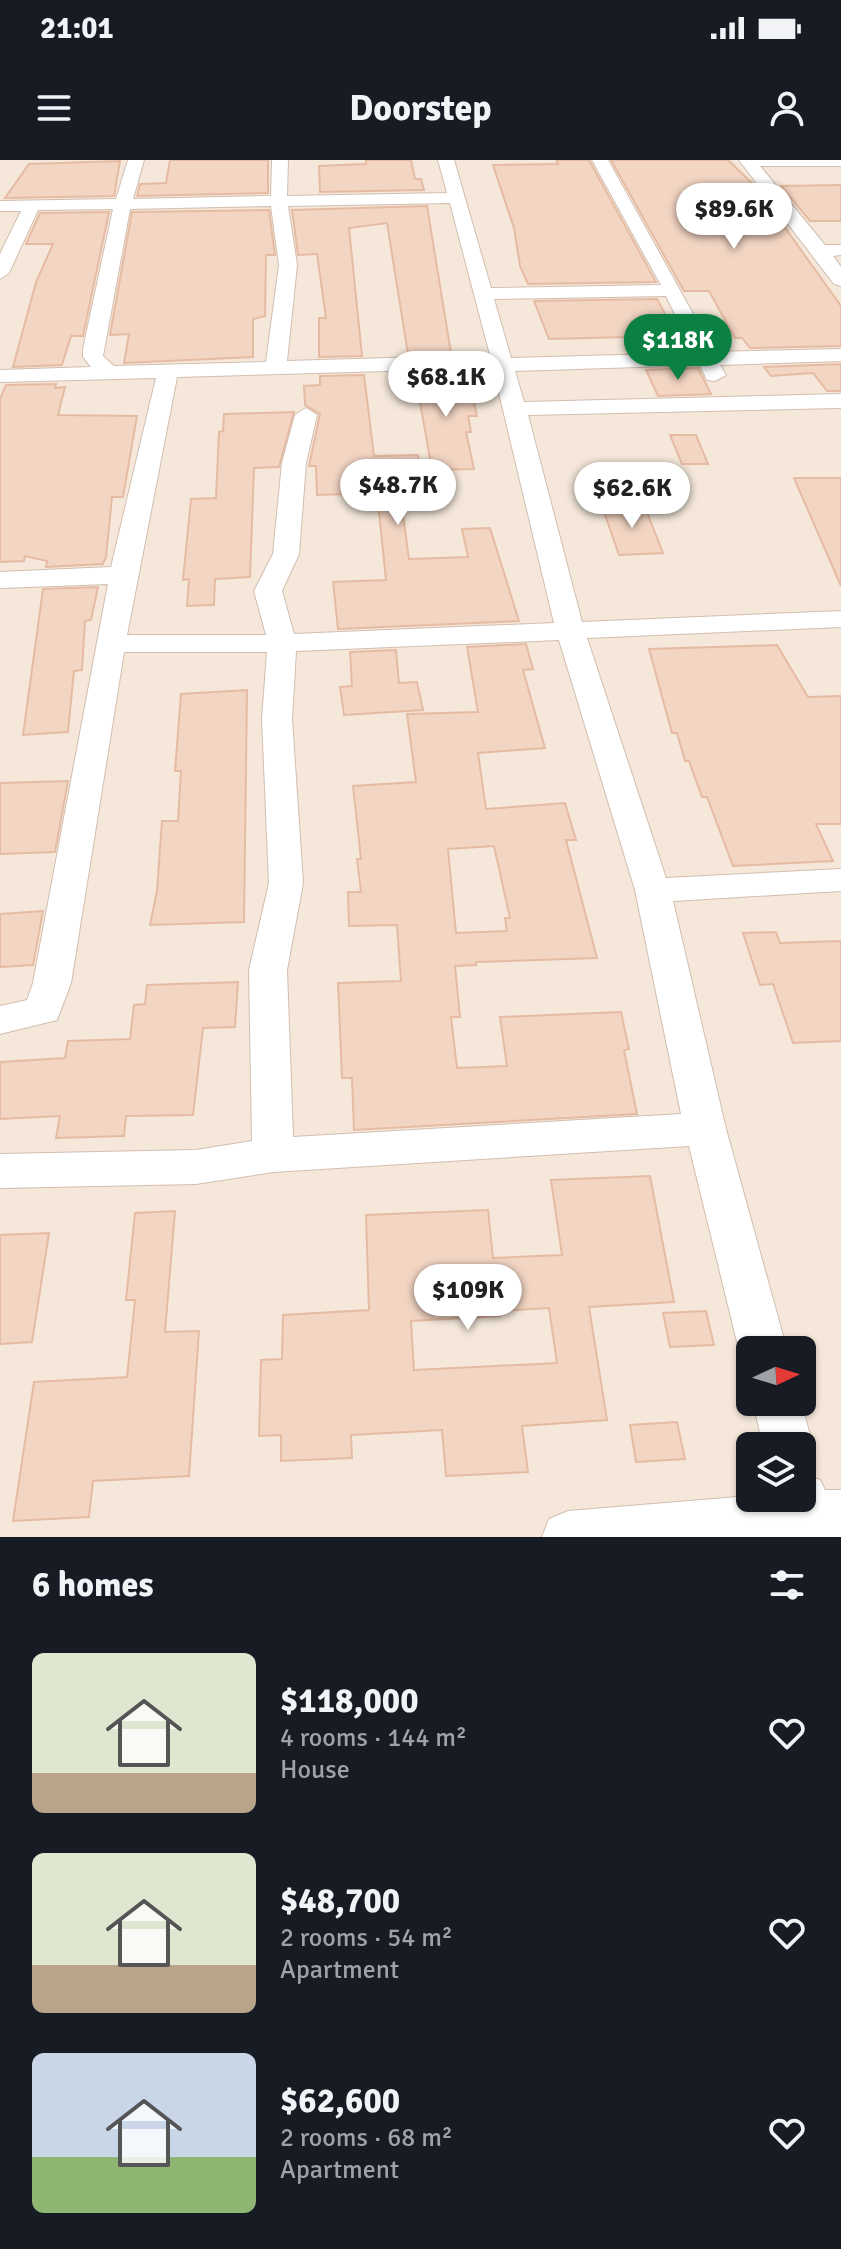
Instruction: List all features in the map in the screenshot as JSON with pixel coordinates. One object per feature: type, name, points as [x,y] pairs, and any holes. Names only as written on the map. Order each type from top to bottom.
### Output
[{"type":"street","points":[[107,371],[93,357],[92,347],[121,204],[136,160]]},
{"type":"street","points":[[276,366],[288,265],[279,202],[280,160]]},
{"type":"street","points":[[446,160],[515,409],[570,630],[653,890],[705,1129],[759,1336]]},
{"type":"street","points":[[600,160],[673,290],[730,405]]},
{"type":"street","points":[[748,161],[841,161]]},
{"type":"street","points":[[748,161],[841,280]]},
{"type":"street","points":[[0,206],[458,198]]},
{"type":"street","points":[[0,273],[32,205]]},
{"type":"street","points":[[820,251],[841,250]]},
{"type":"street","points":[[483,294],[673,290]]},
{"type":"street","points":[[0,376],[276,366],[841,355]]},
{"type":"street","points":[[0,1020],[43,1010],[52,983],[123,575],[168,371]]},
{"type":"street","points":[[515,409],[841,401]]},
{"type":"street","points":[[273,1155],[268,970],[286,883],[277,719],[282,643],[268,591],[286,554],[294,463],[306,415]]},
{"type":"street","points":[[0,580],[123,575]]},
{"type":"street","points":[[111,644],[282,643],[841,619]]},
{"type":"street","points":[[653,890],[841,880]]},
{"type":"street","points":[[0,1171],[196,1167],[273,1155],[705,1129]]},
{"type":"street","points":[[568,1537],[817,1510]]},
{"type":"shaded area","points":[[0,160],[841,160],[841,1537],[0,1537]]},
{"type":"building","points":[[170,160],[268,160],[268,193],[137,196],[140,184],[166,183]]},
{"type":"building","points":[[366,160],[411,160],[415,179],[421,179],[424,190],[320,192],[319,166],[366,164]]},
{"type":"building","points":[[556,160],[589,160],[656,282],[528,284],[520,266],[514,228],[493,165],[558,164]]},
{"type":"building","points":[[611,160],[728,160],[756,187],[841,306],[841,346],[750,348],[742,338],[735,338],[709,291],[684,291]]},
{"type":"building","points":[[120,161],[114,196],[5,198],[29,164]]},
{"type":"building","points":[[841,185],[841,221],[810,221],[781,186]]},
{"type":"building","points":[[427,206],[451,353],[408,354],[387,223],[349,228],[362,356],[319,357],[319,318],[326,318],[317,254],[298,255],[292,210]]},
{"type":"building","points":[[269,210],[275,255],[266,255],[265,316],[253,319],[253,357],[124,363],[129,334],[110,335],[132,212]]},
{"type":"building","points":[[109,212],[83,336],[71,336],[62,365],[13,367],[36,282],[53,244],[26,244],[40,213]]},
{"type":"building","points":[[657,299],[681,344],[686,344],[689,350],[637,352],[630,337],[549,339],[534,301]]},
{"type":"building","points":[[841,364],[841,391],[827,391],[813,373],[771,376],[764,367]]},
{"type":"building","points":[[698,368],[711,394],[658,396],[646,370]]},
{"type":"building","points":[[454,372],[455,383],[470,383],[477,416],[468,416],[471,432],[466,432],[474,469],[432,470],[420,402],[416,402],[411,373]]},
{"type":"building","points":[[364,375],[374,456],[418,455],[426,507],[402,508],[409,559],[468,557],[462,529],[490,528],[519,621],[338,629],[333,582],[386,580],[377,493],[317,495],[316,466],[309,466],[320,414],[305,405],[304,386],[320,385],[320,376]]},
{"type":"building","points":[[56,384],[55,388],[65,387],[58,415],[137,416],[123,497],[112,497],[106,557],[103,564],[46,567],[47,561],[25,556],[24,561],[0,562],[0,399],[6,385]]},
{"type":"building","points":[[294,412],[279,467],[254,468],[250,577],[215,579],[214,605],[187,606],[189,579],[183,580],[191,499],[216,498],[219,432],[223,431],[224,414]]},
{"type":"building","points":[[670,435],[696,435],[708,464],[682,464]]},
{"type":"building","points":[[794,478],[841,478],[841,586]]},
{"type":"building","points":[[602,506],[645,507],[663,553],[619,555]]},
{"type":"building","points":[[98,587],[91,620],[85,621],[82,670],[74,671],[68,732],[23,735],[43,589]]},
{"type":"building","points":[[526,644],[533,669],[523,670],[545,748],[478,753],[486,809],[565,803],[576,840],[566,840],[597,958],[476,962],[476,965],[455,966],[460,1017],[451,1017],[457,1068],[507,1066],[500,1017],[621,1012],[629,1049],[624,1050],[637,1114],[354,1130],[352,1078],[342,1078],[338,983],[401,981],[397,925],[349,926],[348,892],[361,892],[357,859],[361,859],[353,786],[416,782],[407,714],[478,712],[467,647]],"holes":[[[494,846],[510,918],[505,918],[507,931],[456,933],[448,849]]]},
{"type":"building","points":[[777,645],[808,697],[841,696],[841,824],[816,824],[833,861],[733,866],[707,797],[702,797],[689,761],[685,761],[677,733],[672,733],[649,649]]},
{"type":"building","points":[[396,650],[399,683],[417,682],[423,710],[344,715],[340,687],[352,686],[350,652]]},
{"type":"building","points":[[247,690],[244,922],[150,925],[157,891],[162,821],[178,821],[181,771],[175,771],[181,694]]},
{"type":"building","points":[[68,781],[55,852],[0,854],[0,783]]},
{"type":"building","points":[[43,911],[33,965],[0,967],[0,914]]},
{"type":"building","points":[[776,932],[780,943],[841,941],[841,1041],[793,1043],[773,984],[760,985],[743,933]]},
{"type":"building","points":[[238,982],[235,1027],[203,1028],[193,1115],[126,1116],[124,1136],[56,1138],[60,1116],[0,1119],[0,1062],[65,1058],[68,1041],[130,1039],[134,1005],[145,1004],[147,985]]},
{"type":"building","points":[[650,1176],[674,1302],[589,1307],[607,1420],[522,1426],[528,1472],[446,1476],[442,1430],[351,1435],[352,1458],[281,1461],[281,1435],[259,1436],[261,1360],[282,1359],[283,1315],[369,1310],[366,1215],[488,1210],[493,1258],[562,1255],[551,1180]],"holes":[[[549,1308],[557,1363],[414,1370],[411,1321],[500,1316],[499,1311]]]},
{"type":"building","points":[[175,1211],[165,1332],[199,1331],[189,1476],[93,1481],[89,1517],[13,1521],[34,1382],[127,1377],[135,1300],[126,1300],[135,1213]]},
{"type":"building","points":[[49,1233],[32,1342],[0,1344],[0,1235]]},
{"type":"building","points":[[706,1311],[714,1345],[670,1347],[663,1313]]},
{"type":"building","points":[[677,1422],[685,1459],[636,1462],[630,1425]]}]
